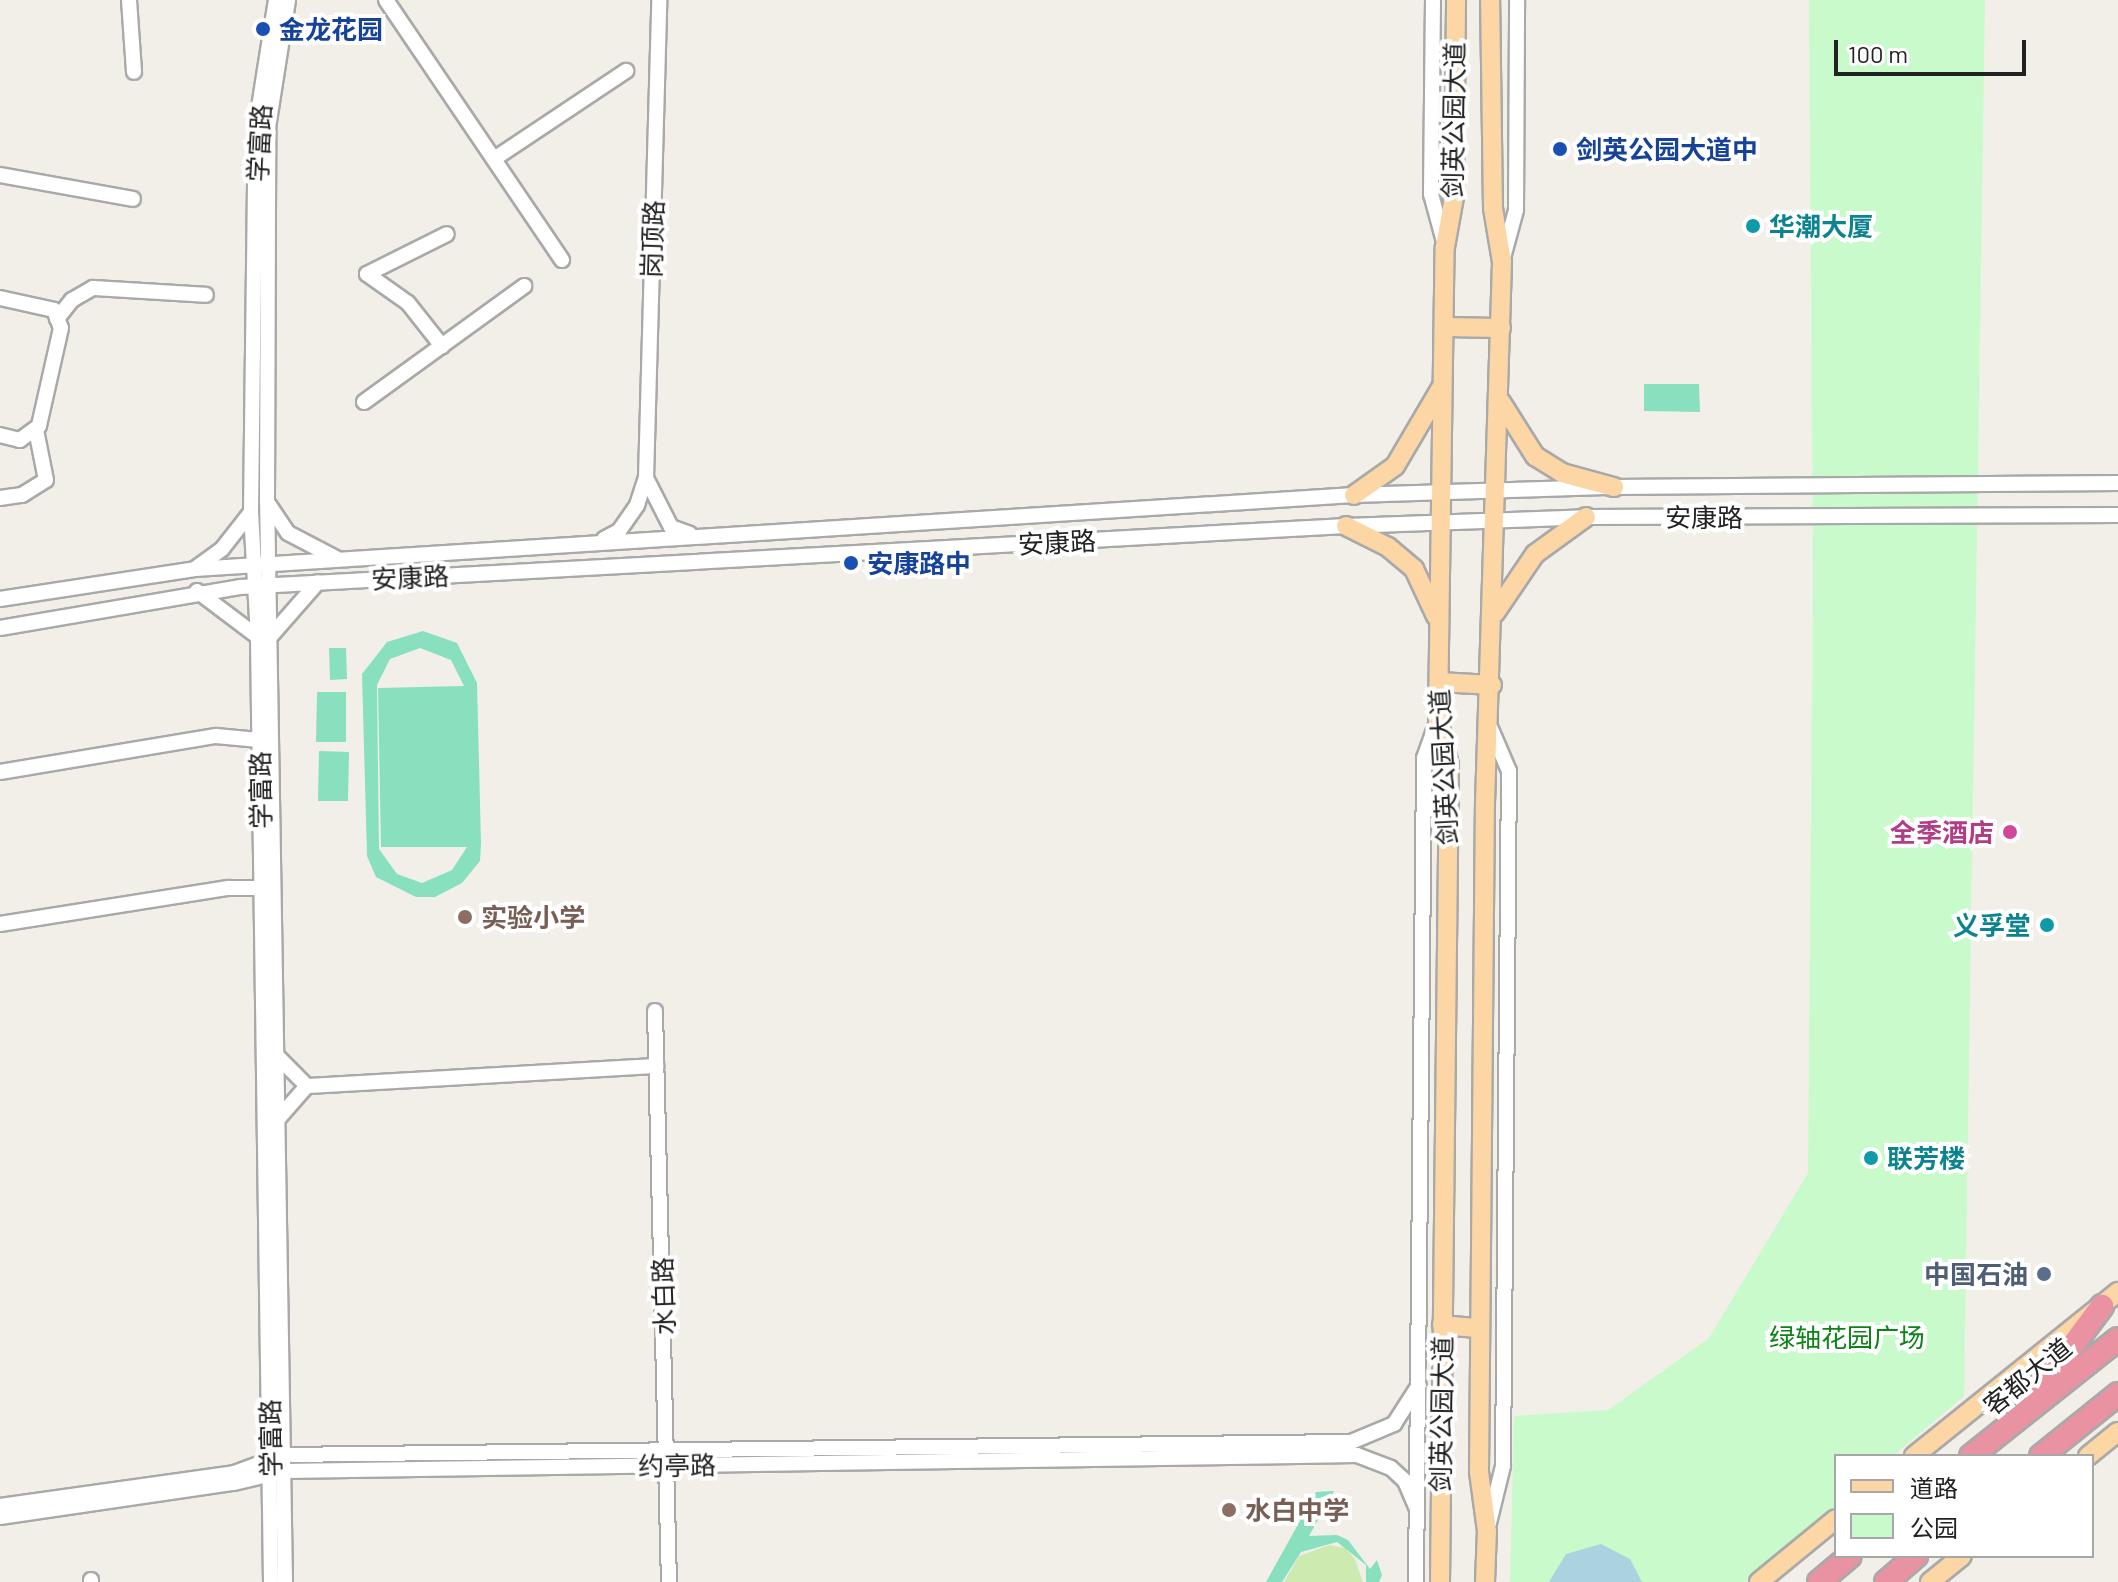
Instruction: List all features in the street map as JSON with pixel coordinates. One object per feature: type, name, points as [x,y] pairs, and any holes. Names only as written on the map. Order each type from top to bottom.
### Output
[{"type":"highway","points":[[2017,1421],[2110,1299]]},
{"type":"highway","name":"客都大道","points":[[1974,1454],[2118,1339]]},
{"type":"highway","points":[[2043,1454],[2118,1394]]},
{"type":"highway","points":[[2072,1431],[2118,1412]]},
{"type":"highway","points":[[1819,1582],[1848,1558]]},
{"type":"highway","points":[[1886,1582],[1914,1558]]},
{"type":"main road","name":"剑英公园大道","points":[[1440,1582],[1449,765],[1438,719],[1445,247],[1454,197],[1456,0]]},
{"type":"main road","name":"剑英公园大道","points":[[1485,1582],[1487,1531],[1479,1472],[1485,803],[1495,613],[1502,262],[1493,208],[1490,0]]},
{"type":"main road","points":[[1444,327],[1501,328]]},
{"type":"main road","points":[[1354,495],[1395,466],[1409,448],[1444,382]]},
{"type":"main road","points":[[1500,400],[1535,456],[1562,473],[1614,487]]},
{"type":"main road","points":[[1495,613],[1535,554],[1586,517]]},
{"type":"main road","points":[[1346,526],[1388,547],[1414,569],[1440,626]]},
{"type":"main road","points":[[1439,682],[1492,685]]},
{"type":"main road","points":[[1916,1454],[2110,1299]]},
{"type":"main road","points":[[1442,1325],[1480,1328]]},
{"type":"main road","points":[[2090,1454],[2118,1432]]},
{"type":"main road","points":[[1759,1582],[1834,1521]]},
{"type":"main road","points":[[1930,1582],[1960,1558]]},
{"type":"street","points":[[129,0],[134,72]]},
{"type":"street","name":"学富路","points":[[276,0],[256,126],[251,512],[268,585],[259,740],[277,1464],[285,1582]]},
{"type":"street","name":"学富路","points":[[271,1582],[277,1464],[277,1120],[261,564],[267,501],[268,128],[288,0]]},
{"type":"street","points":[[386,0],[562,260]]},
{"type":"street","name":"岗顶路","points":[[646,478],[659,0]]},
{"type":"street","points":[[1433,0],[1431,194],[1445,247]]},
{"type":"street","points":[[1502,262],[1516,210],[1517,0]]},
{"type":"street","points":[[494,159],[626,71]]},
{"type":"street","points":[[0,175],[133,199]]},
{"type":"street","points":[[442,346],[408,303],[367,274],[447,234]]},
{"type":"street","points":[[364,402],[524,286]]},
{"type":"street","points":[[57,319],[72,300],[93,288],[206,295]]},
{"type":"street","points":[[0,298],[54,310],[61,328],[36,430],[46,480],[22,495],[0,498]]},
{"type":"street","points":[[0,435],[20,440],[36,430]]},
{"type":"street","points":[[646,478],[671,527],[694,536]]},
{"type":"street","points":[[596,542],[619,531],[637,505],[646,478]]},
{"type":"street","name":"安康路","points":[[0,599],[195,569],[1354,495],[1614,487],[2118,483]]},
{"type":"street","points":[[267,501],[288,533],[336,559]]},
{"type":"street","points":[[195,569],[222,549],[251,512]]},
{"type":"street","name":"安康路","points":[[0,628],[197,590],[1346,526],[1586,517],[2118,515]]},
{"type":"street","points":[[394,555],[395,578]]},
{"type":"street","points":[[197,590],[264,638],[318,582]]},
{"type":"street","points":[[1416,1582],[1424,758],[1438,719]]},
{"type":"street","points":[[1487,1531],[1503,1466],[1509,786],[1509,771],[1491,729]]},
{"type":"street","points":[[0,772],[216,736],[259,740]]},
{"type":"street","points":[[0,924],[228,888],[262,888]]},
{"type":"street","name":"水白路","points":[[655,1011],[669,1582]]},
{"type":"street","points":[[276,1055],[307,1086]]},
{"type":"street","points":[[277,1120],[307,1086],[656,1066]]},
{"type":"street","points":[[1354,1448],[1394,1424],[1419,1385]]},
{"type":"street","points":[[1354,1448],[1391,1468],[1405,1481],[1417,1509]]},
{"type":"street","name":"约亭路","points":[[0,1506],[234,1473],[277,1464],[1354,1448]]},
{"type":"street","name":"约亭路","points":[[0,1517],[234,1483],[277,1464]]},
{"type":"green space","name":"绿轴花园广场","points":[[1809,0],[1985,0],[1964,1396],[1895,1454],[1834,1454],[1834,1507],[1745,1582],[1510,1582],[1514,1416],[1608,1410],[1709,1338],[1808,1173],[1813,581]]},
{"type":"green space","points":[[1644,384],[1699,384],[1700,412],[1644,411]]},
{"type":"green space","points":[[423,631],[457,643],[477,683],[480,861],[462,883],[435,897],[416,897],[376,877],[367,856],[362,674],[387,642]],"holes":[[[420,648],[451,660],[464,686],[378,688],[381,847],[467,847],[452,870],[422,883],[397,874],[379,849],[377,685],[390,659]]]},
{"type":"green space","points":[[329,648],[346,648],[347,679],[330,680]]},
{"type":"green space","points":[[317,692],[346,692],[346,742],[316,742]]},
{"type":"green space","points":[[319,751],[349,752],[348,801],[318,801]]},
{"type":"green space","points":[[1334,1491],[1309,1536],[1337,1535],[1348,1540],[1370,1569],[1377,1560],[1382,1575],[1379,1582],[1366,1582],[1366,1565],[1337,1542],[1301,1552],[1282,1582],[1266,1582],[1316,1492]]},
{"type":"green space","points":[[1329,1545],[1345,1548],[1355,1559],[1363,1582],[1284,1582],[1299,1556]]},
{"type":"water","points":[[1601,1544],[1630,1559],[1642,1582],[1549,1582],[1566,1554]]},
{"type":"place","name":"金龙花园","points":[[263,29]]},
{"type":"place","name":"剑英公园大道中","points":[[1560,149]]},
{"type":"place","name":"华潮大厦","points":[[1753,226]]},
{"type":"place","name":"安康路中","points":[[851,563]]},
{"type":"place","name":"全季酒店","points":[[2010,832]]},
{"type":"place","name":"实验小学","points":[[465,917]]},
{"type":"place","name":"义孚堂","points":[[2047,925]]},
{"type":"place","name":"联芳楼","points":[[1871,1158]]},
{"type":"place","name":"中国石油","points":[[2044,1274]]},
{"type":"place","name":"水白中学","points":[[1229,1510]]}]
